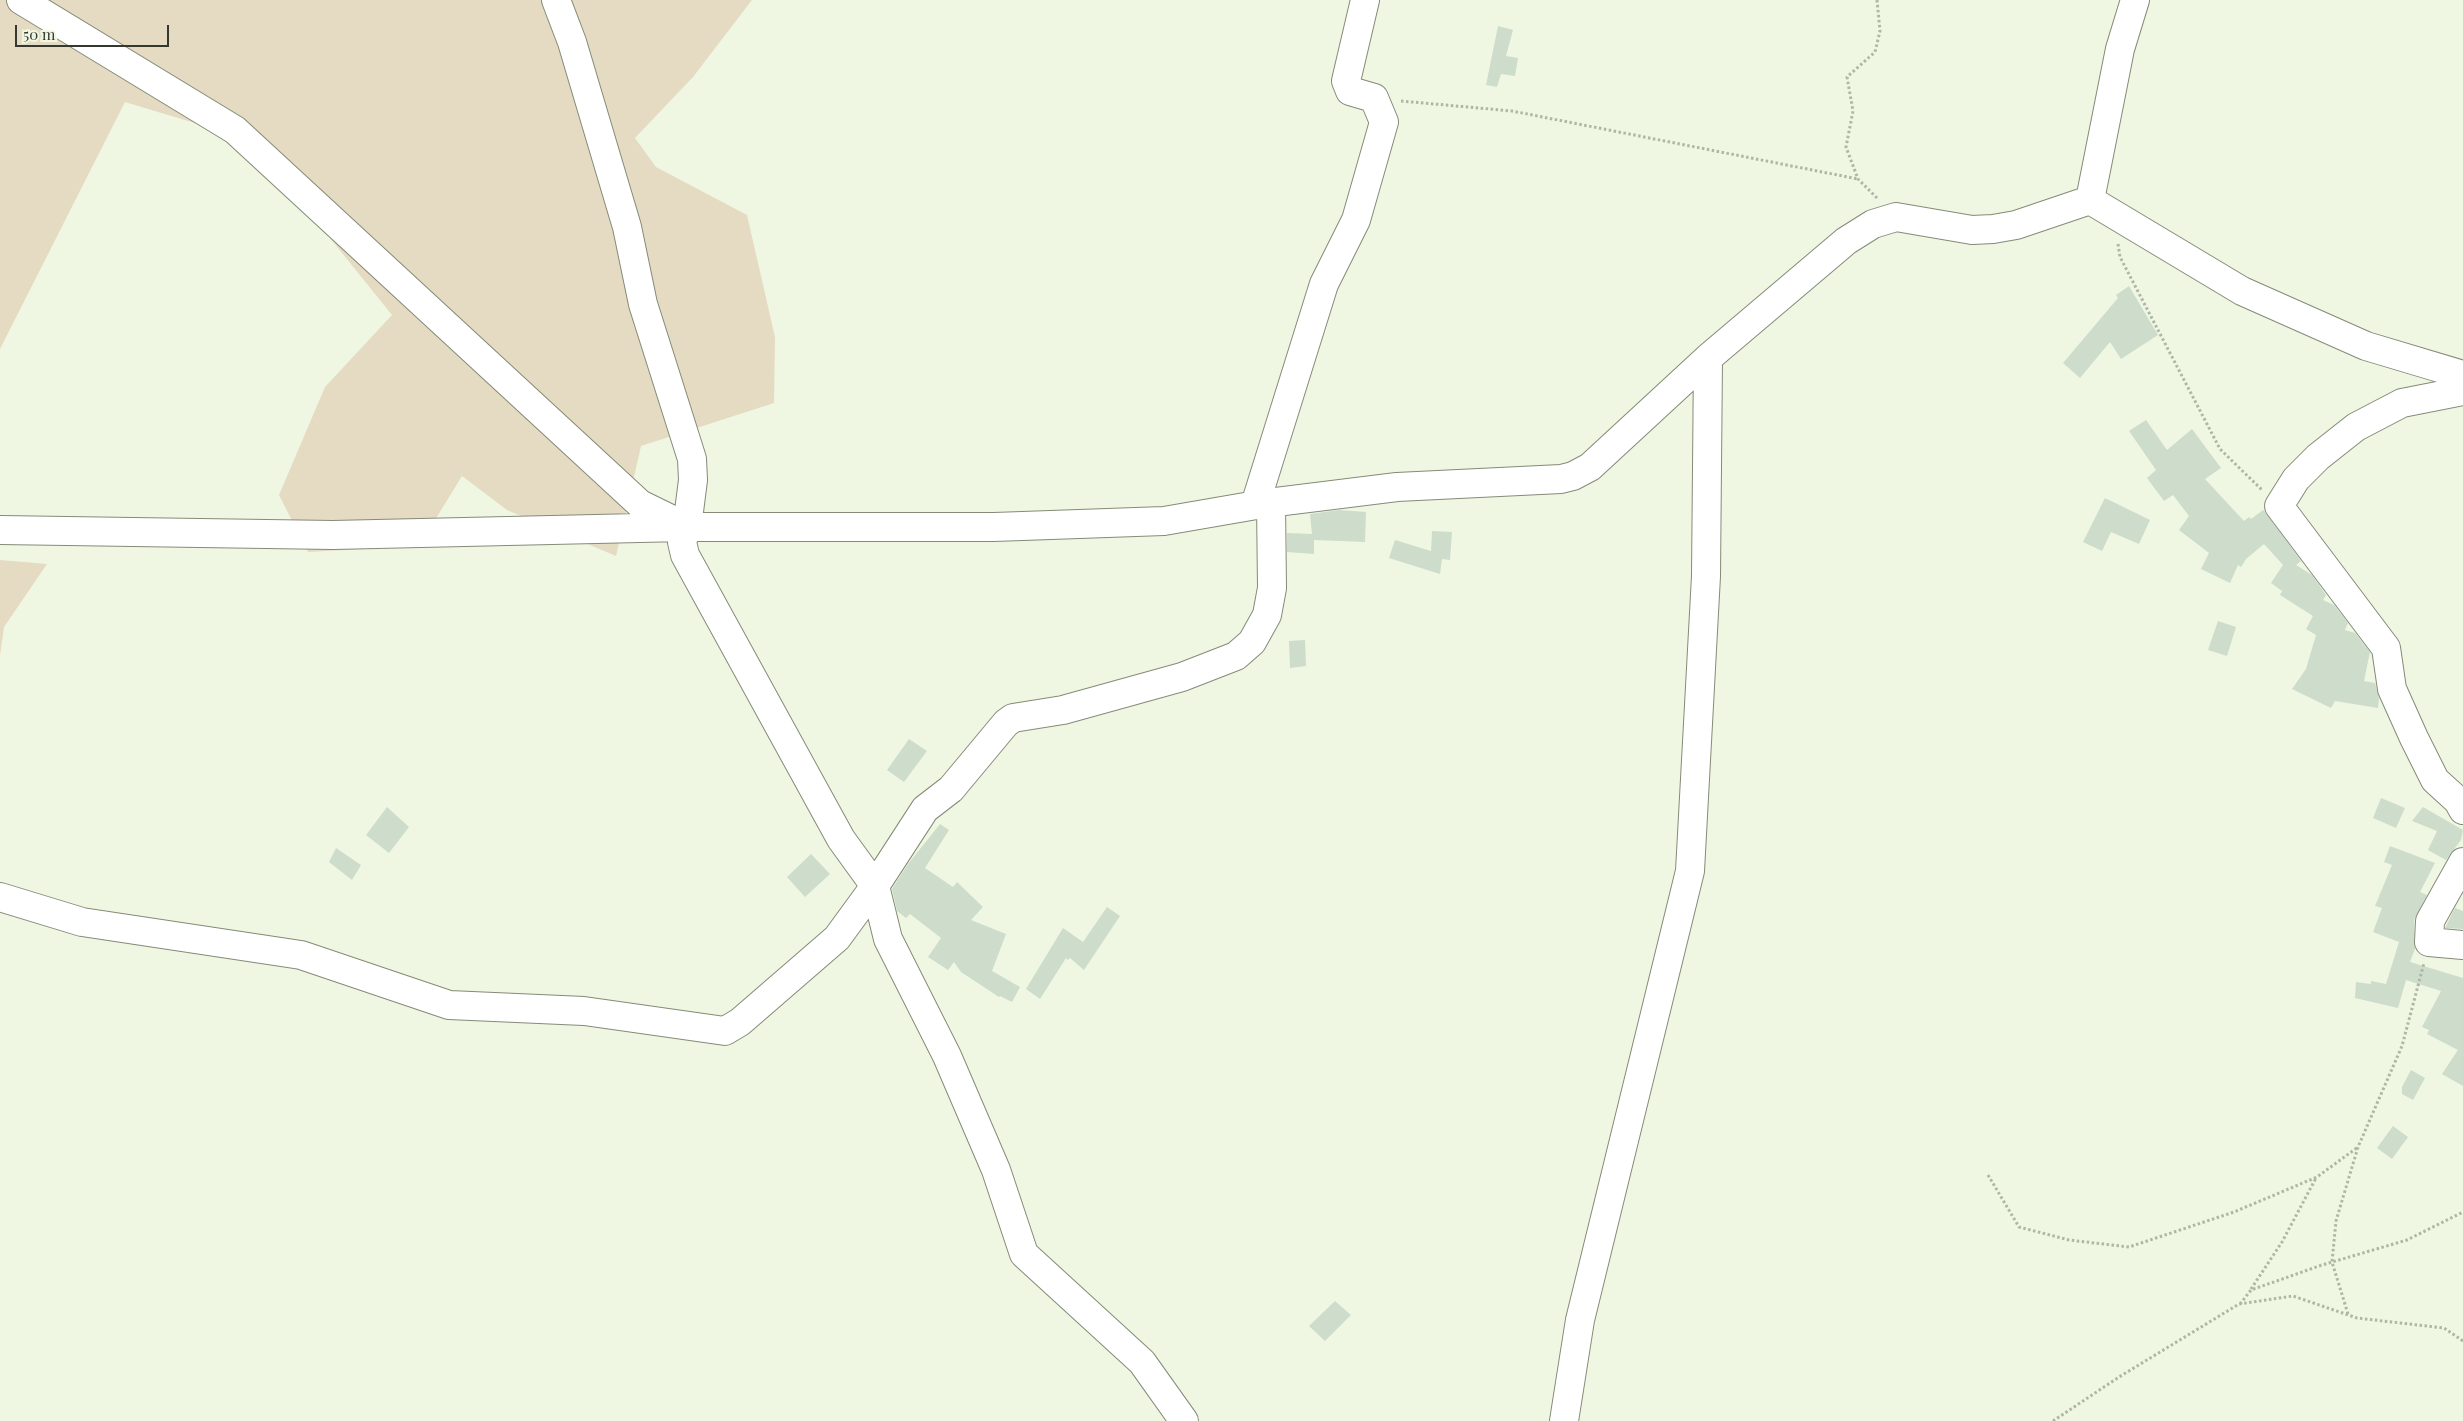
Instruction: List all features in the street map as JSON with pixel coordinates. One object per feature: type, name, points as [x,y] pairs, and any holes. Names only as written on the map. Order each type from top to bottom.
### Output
[{"type":"street","points":[[21,0],[235,130],[640,504],[687,527]]},
{"type":"street","points":[[556,0],[572,42],[627,228],[643,304],[692,459],[693,480],[687,527],[682,542],[684,555],[841,839],[875,886],[888,940],[947,1056],[996,1170],[1024,1254],[1142,1362],[1184,1421]]},
{"type":"street","points":[[0,897],[82,922],[301,955],[449,1005],[584,1011],[725,1031],[740,1022],[837,938],[875,886],[925,809],[951,789],[1006,723],[1014,718],[1063,710],[1182,677],[1236,656],[1252,642],[1267,615],[1272,588],[1263,504],[1324,284],[1356,220],[1384,122],[1374,98],[1350,91],[1346,81],[1365,0]]},
{"type":"street","points":[[2090,200],[2120,49],[2135,0]]},
{"type":"street","points":[[0,530],[333,535],[687,527],[994,527],[1164,520],[1263,504],[1397,487],[1561,479],[1573,476],[1590,466],[1708,358],[1846,241],[1873,224],[1896,217],[1972,230],[1993,229],[2016,225],[2090,200]]},
{"type":"street","points":[[2090,200],[2242,292],[2366,346],[2463,375]]},
{"type":"street","points":[[1564,1421],[1580,1320],[1690,871],[1706,576],[1708,358]]},
{"type":"street","points":[[2463,391],[2402,403],[2356,427],[2318,456],[2296,479],[2279,506],[2386,648],[2392,689],[2414,738],[2436,780],[2458,802],[2463,810]]},
{"type":"street","points":[[2463,862],[2430,921],[2429,942],[2463,945]]},
{"type":"path","points":[[1374,98],[1512,111],[1858,178],[1846,148],[1853,111],[1847,77],[1875,52],[1880,31],[1877,0]]},
{"type":"path","points":[[2116,217],[2120,257],[2220,449],[2279,506]]},
{"type":"path","points":[[2348,1314],[2332,1262],[2336,1221],[2358,1146],[2402,1046],[2429,942]]},
{"type":"path","points":[[1988,1176],[2019,1228],[2069,1240],[2128,1247],[2234,1212],[2316,1177],[2358,1146]]},
{"type":"path","points":[[2053,1421],[2239,1304],[2251,1290],[2282,1242],[2316,1177]]},
{"type":"path","points":[[2251,1290],[2332,1262],[2407,1240],[2463,1212]]},
{"type":"path","points":[[2239,1304],[2293,1296],[2358,1318],[2444,1328],[2463,1341]]},
{"type":"shaded area","points":[[0,0],[752,0],[693,77],[635,138],[656,167],[747,215],[775,337],[774,403],[641,446],[616,556],[507,510],[462,476],[419,546],[308,552],[279,495],[325,387],[392,315],[251,140],[125,102],[0,349]]},
{"type":"shaded area","points":[[0,560],[47,564],[4,627],[0,656]]},
{"type":"building","points":[[1498,26],[1513,30],[1506,56],[1518,58],[1515,76],[1501,74],[1497,87],[1486,85]]},
{"type":"building","points":[[2129,286],[2158,335],[2121,359],[2110,342],[2080,378],[2063,363],[2118,298],[2116,295]]},
{"type":"building","points":[[2146,420],[2167,450],[2192,429],[2221,468],[2205,479],[2244,521],[2249,517],[2251,519],[2263,510],[2265,512],[2301,561],[2296,565],[2312,575],[2326,595],[2323,600],[2334,605],[2348,623],[2345,630],[2355,633],[2370,652],[2364,681],[2375,683],[2379,698],[2378,708],[2335,701],[2331,708],[2292,689],[2306,669],[2316,635],[2306,629],[2313,616],[2280,595],[2282,591],[2271,583],[2283,565],[2264,544],[2246,559],[2241,567],[2238,565],[2230,583],[2201,569],[2209,553],[2179,530],[2189,516],[2173,495],[2164,501],[2147,478],[2156,470],[2129,431]]},
{"type":"building","points":[[2105,498],[2150,520],[2139,544],[2111,532],[2102,551],[2083,542]]},
{"type":"building","points":[[1339,510],[1366,512],[1365,542],[1314,540],[1314,554],[1287,552],[1287,533],[1312,534],[1310,514]]},
{"type":"building","points":[[1432,531],[1452,532],[1450,560],[1442,559],[1440,574],[1389,558],[1395,540],[1431,551]]},
{"type":"building","points":[[2218,621],[2236,627],[2227,656],[2208,650]]},
{"type":"building","points":[[1305,640],[1306,666],[1290,668],[1289,641]]},
{"type":"building","points":[[909,739],[927,751],[904,782],[887,770]]},
{"type":"building","points":[[2381,798],[2405,808],[2396,828],[2373,818]]},
{"type":"building","points":[[387,807],[409,827],[389,853],[366,835]]},
{"type":"building","points":[[2423,807],[2463,830],[2461,840],[2446,860],[2428,850],[2437,831],[2412,821]]},
{"type":"building","points":[[940,824],[949,830],[925,868],[953,887],[957,882],[983,907],[971,920],[1006,934],[992,971],[1020,987],[1012,1002],[999,997],[961,972],[954,962],[948,970],[928,957],[941,938],[910,914],[906,918],[897,911],[892,889],[908,864]]},
{"type":"building","points":[[2390,846],[2435,863],[2420,892],[2427,895],[2414,920],[2415,949],[2410,962],[2463,978],[2463,1086],[2442,1074],[2458,1050],[2427,1034],[2429,1030],[2422,1027],[2441,991],[2406,980],[2398,1008],[2355,998],[2356,982],[2371,984],[2371,981],[2386,984],[2399,942],[2373,932],[2382,908],[2375,906],[2392,865],[2384,862]]},
{"type":"building","points":[[336,848],[361,865],[352,880],[329,862]]},
{"type":"building","points":[[811,854],[830,874],[805,897],[787,877]]},
{"type":"building","points":[[1107,907],[1120,916],[1084,970],[1070,958],[1068,960],[1066,958],[1040,999],[1026,989],[1063,928],[1083,942]]},
{"type":"building","points":[[2455,908],[2463,911],[2463,929],[2445,928]]},
{"type":"building","points":[[2411,1070],[2425,1078],[2413,1100],[2402,1094],[2402,1087]]},
{"type":"building","points":[[2393,1126],[2408,1137],[2392,1159],[2377,1148]]},
{"type":"building","points":[[1335,1301],[1351,1315],[1325,1341],[1309,1326]]}]
